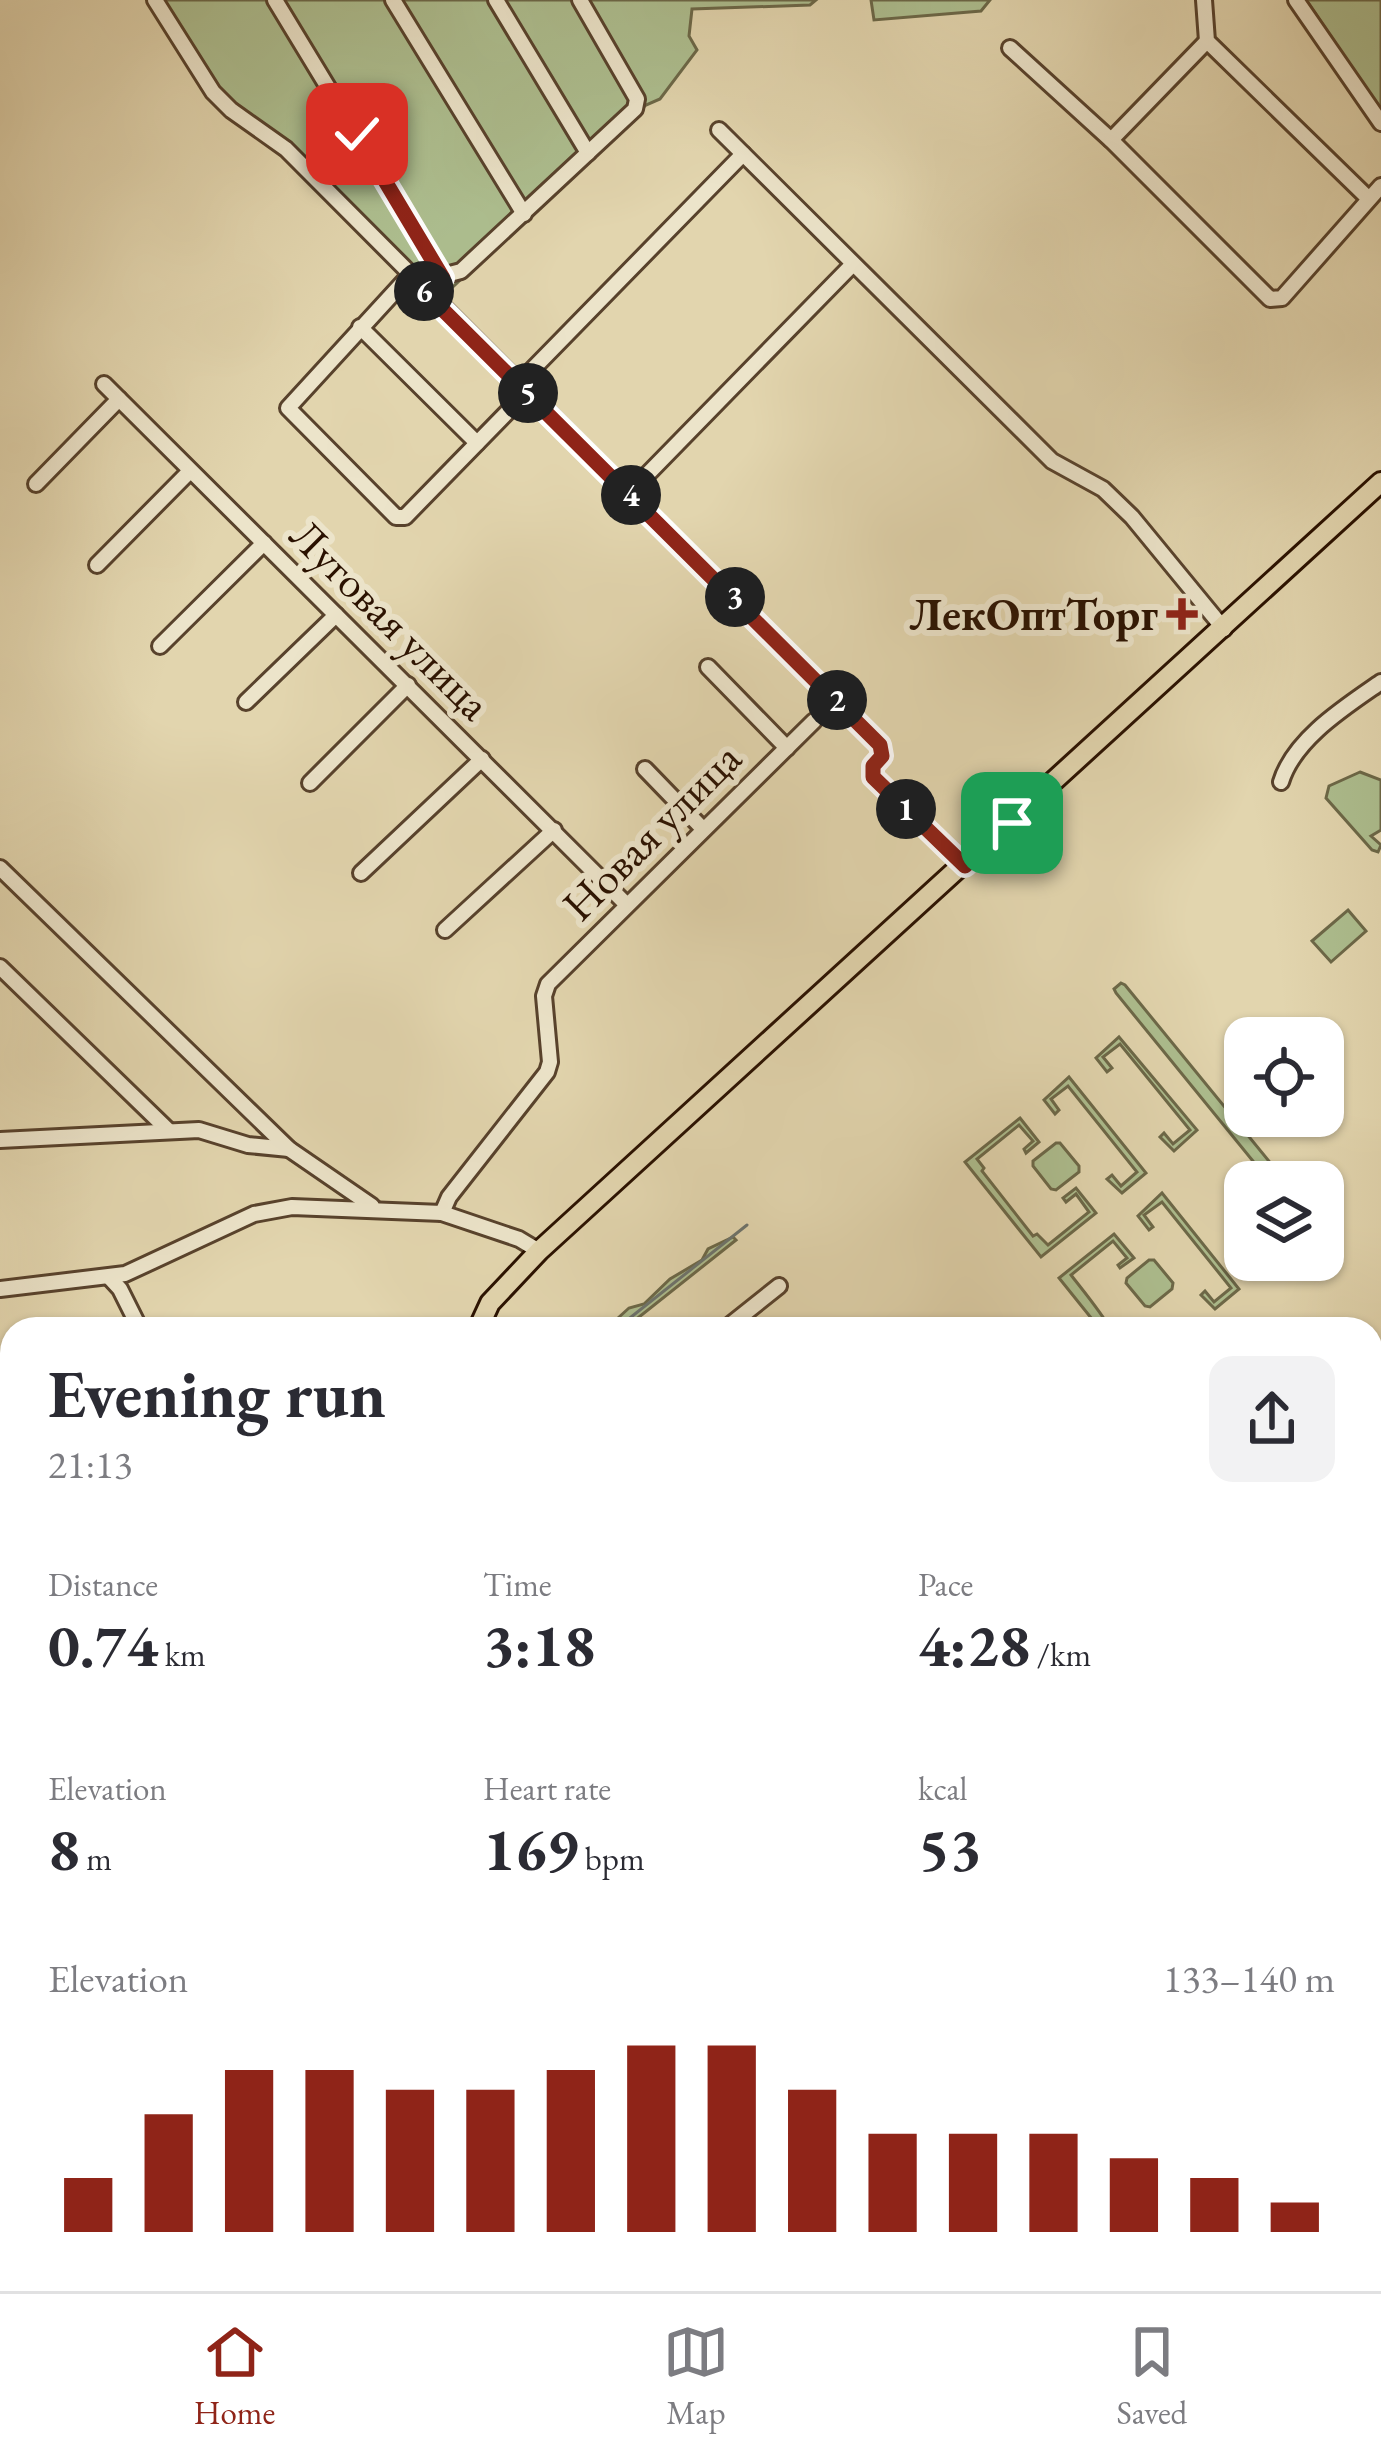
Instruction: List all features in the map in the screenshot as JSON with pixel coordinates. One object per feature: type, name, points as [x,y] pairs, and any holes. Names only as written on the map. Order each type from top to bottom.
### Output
[{"type":"main road","points":[[484,1317],[490,1303],[539,1251],[1381,482]]},
{"type":"street","points":[[155,0],[213,92],[286,149],[421,288],[526,384],[880,745],[882,756],[873,766],[873,777],[965,866]]},
{"type":"street","points":[[275,0],[443,278]]},
{"type":"street","points":[[393,0],[524,214]]},
{"type":"street","points":[[496,0],[587,154]]},
{"type":"street","points":[[421,288],[461,271],[635,109],[637,100],[580,0]]},
{"type":"street","points":[[1204,0],[1207,41],[1368,198]]},
{"type":"street","points":[[1296,0],[1381,123]]},
{"type":"street","points":[[1111,140],[1207,41]]},
{"type":"street","points":[[1010,48],[1111,140],[1270,298],[1282,298],[1381,186]]},
{"type":"street","points":[[719,130],[1052,461],[1103,489],[1132,517],[1224,628]]},
{"type":"street","points":[[409,276],[290,402],[291,413],[400,518],[477,443],[526,384],[743,154]]},
{"type":"street","points":[[637,485],[853,265]]},
{"type":"street","points":[[360,327],[477,443]]},
{"type":"street","name":"Луговая улица","points":[[104,384],[627,905]]},
{"type":"street","points":[[36,484],[119,399]]},
{"type":"street","points":[[97,565],[190,471]]},
{"type":"street","points":[[160,646],[264,543]]},
{"type":"street","points":[[246,703],[336,615]]},
{"type":"street","points":[[708,667],[787,748]]},
{"type":"street","points":[[1281,782],[1286,765],[1300,748],[1381,682]]},
{"type":"street","points":[[310,783],[408,685]]},
{"type":"street","name":"Новая улица","points":[[442,1213],[548,1072],[544,996],[548,984],[814,721]]},
{"type":"street","points":[[361,873],[482,759]]},
{"type":"street","points":[[645,769],[704,829]]},
{"type":"street","points":[[445,930],[554,830]]},
{"type":"street","points":[[0,868],[289,1149],[377,1208]]},
{"type":"street","points":[[0,967],[169,1131]]},
{"type":"street","points":[[0,1139],[214,1131],[248,1144],[289,1149]]},
{"type":"street","points":[[0,1288],[109,1276],[156,1261],[254,1214],[292,1208],[442,1213],[519,1239],[539,1251]]},
{"type":"street","points":[[109,1276],[134,1317]]},
{"type":"street","points":[[740,1317],[779,1286]]},
{"type":"green space","points":[[160,0],[816,0],[810,5],[692,9],[689,36],[697,50],[660,99],[646,105],[439,300],[216,89]]},
{"type":"green space","points":[[871,0],[990,0],[981,11],[874,20]]},
{"type":"green space","points":[[1305,0],[1381,0],[1381,111],[1309,4]]},
{"type":"green space","points":[[1360,772],[1381,780],[1381,830],[1371,836],[1381,845],[1378,852],[1326,798],[1329,786]]},
{"type":"green space","points":[[1348,910],[1366,931],[1331,962],[1312,941]]},
{"type":"green space","points":[[1125,985],[1224,1106],[1224,1126],[1116,993],[1114,989]]},
{"type":"green space","points":[[1119,1037],[1197,1130],[1174,1151],[1160,1137],[1164,1133],[1173,1144],[1190,1130],[1120,1044],[1103,1057],[1112,1068],[1107,1072],[1096,1058]]},
{"type":"green space","points":[[1069,1077],[1146,1173],[1122,1193],[1107,1179],[1112,1175],[1121,1186],[1137,1172],[1068,1086],[1051,1099],[1059,1110],[1055,1114],[1044,1100]]},
{"type":"green space","points":[[1020,1118],[1039,1142],[1026,1153],[1024,1149],[1033,1141],[1019,1125],[977,1159],[1033,1236],[1037,1234],[1048,1245],[1089,1212],[1076,1194],[1066,1202],[1063,1198],[1076,1188],[1096,1213],[1041,1257],[965,1162]]},
{"type":"green space","points":[[1233,1137],[1249,1137],[1269,1161],[1253,1161]]},
{"type":"green space","points":[[1056,1143],[1079,1166],[1079,1172],[1056,1190],[1033,1161]]},
{"type":"green space","points":[[1162,1193],[1224,1270],[1224,1279],[1162,1202],[1144,1215],[1153,1227],[1149,1230],[1138,1216]]},
{"type":"green space","points":[[1114,1234],[1134,1258],[1120,1268],[1127,1258],[1113,1241],[1071,1275],[1102,1317],[1090,1317],[1059,1278]]},
{"type":"green space","points":[[733,1237],[736,1240],[639,1317],[619,1317],[702,1260],[708,1249]]},
{"type":"green space","points":[[1149,1260],[1173,1283],[1150,1307],[1126,1283]]},
{"type":"green space","points":[[1225,1281],[1233,1281],[1239,1289],[1215,1309],[1201,1295],[1205,1291],[1214,1302],[1231,1288]]},
{"type":"waterway","points":[[631,1317],[747,1225]]},
{"type":"place","name":"ЛекОптТорг","points":[[1182,614]]},
{"type":"route","points":[[357,134],[439,268],[443,278],[434,278],[421,288],[880,745],[882,756],[873,766],[873,777],[965,866],[1012,823]]}]
